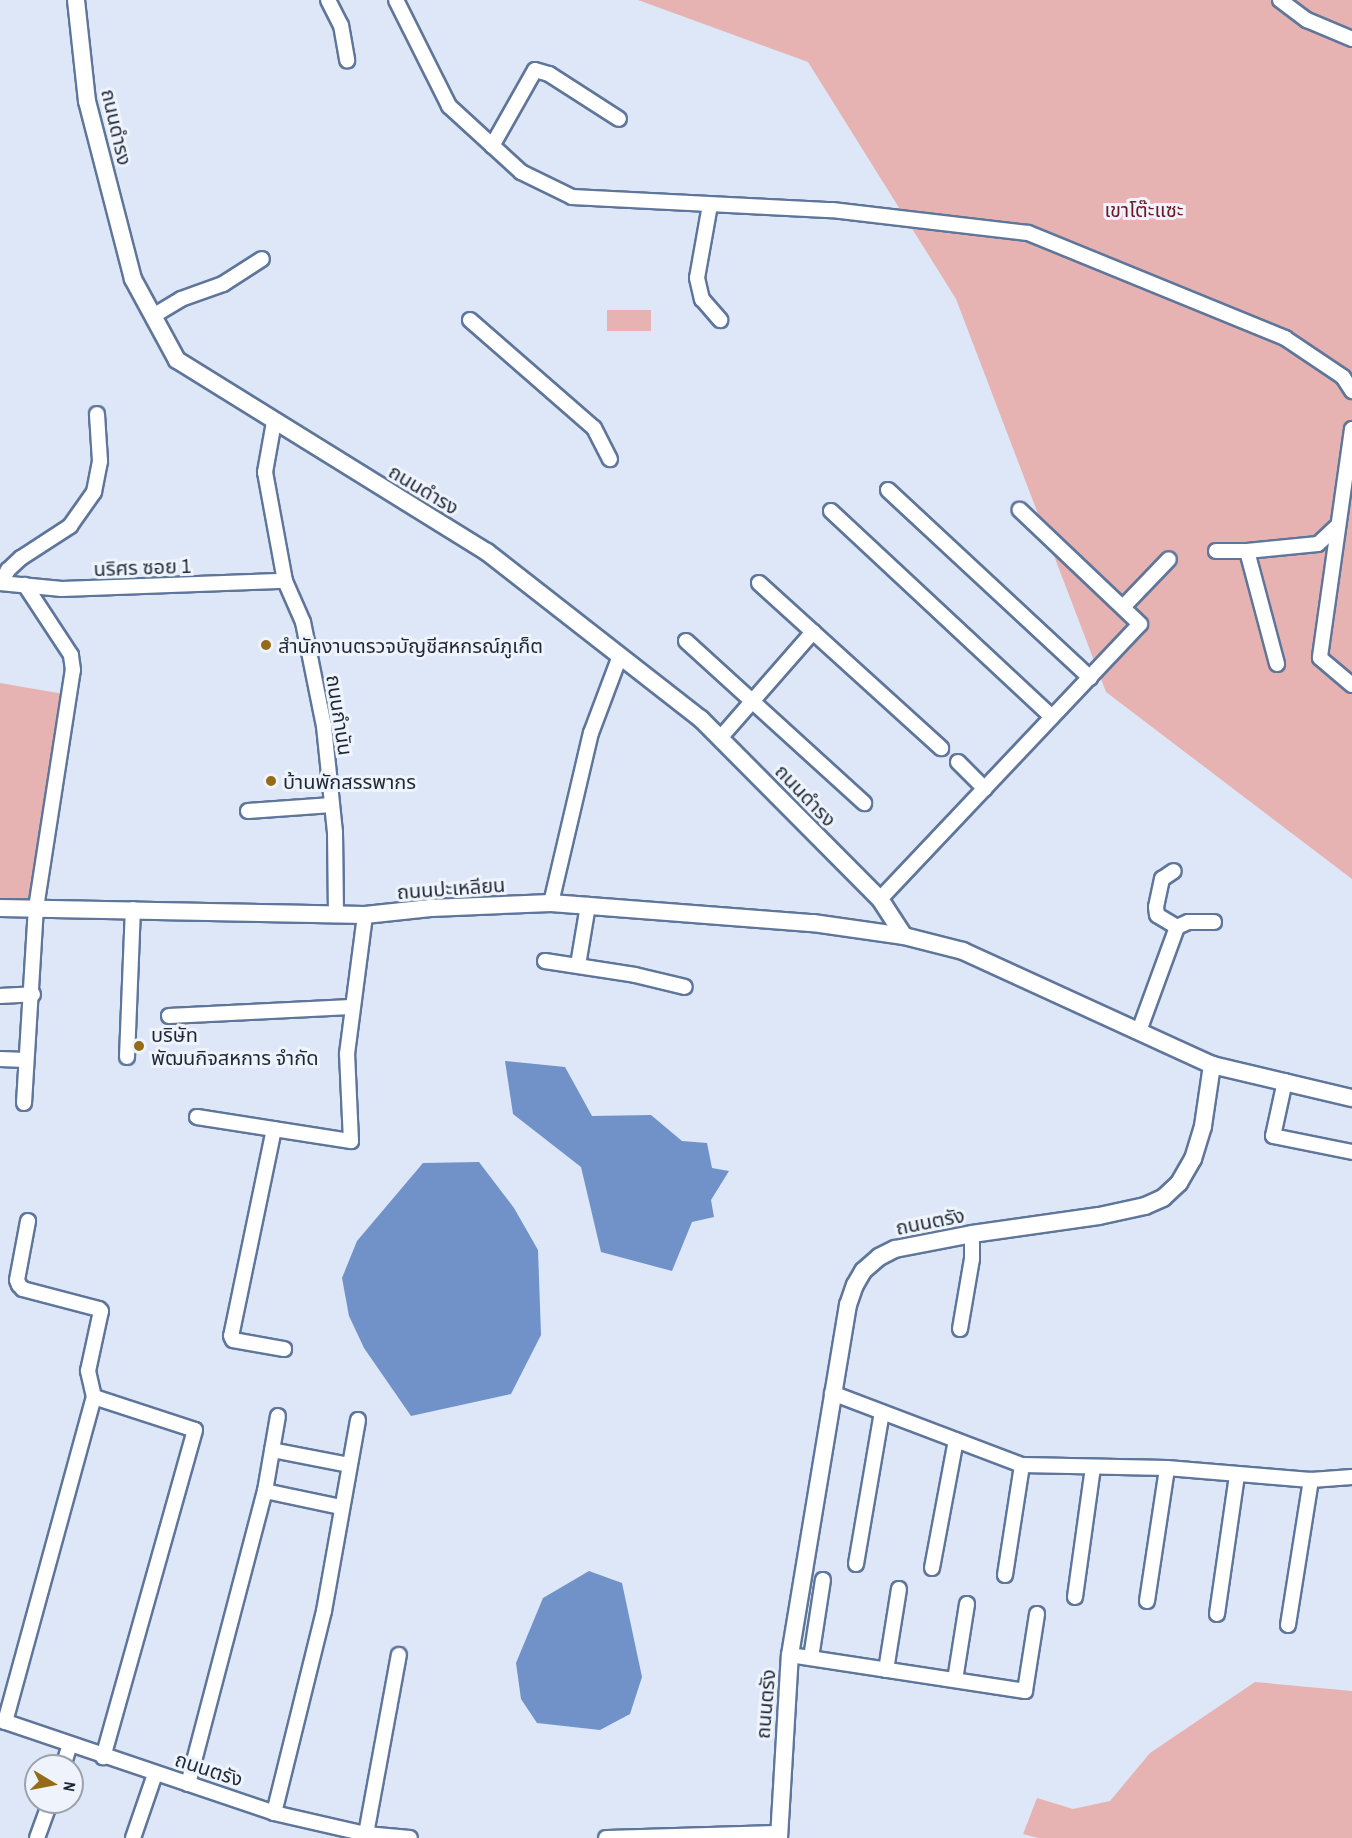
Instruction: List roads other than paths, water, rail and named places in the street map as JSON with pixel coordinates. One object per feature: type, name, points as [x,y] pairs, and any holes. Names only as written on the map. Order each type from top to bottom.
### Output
[{"type":"street","name":"ถนนดำรง","points":[[76,0],[87,101],[133,279],[177,360],[487,552],[620,656],[721,737],[880,899],[904,936]]},
{"type":"street","points":[[328,0],[341,25],[347,60]]},
{"type":"street","points":[[396,0],[449,106],[520,172],[573,197],[832,210],[1028,232],[1285,338],[1343,377],[1352,391]]},
{"type":"street","points":[[1280,0],[1307,20],[1352,39]]},
{"type":"street","points":[[492,146],[535,70],[549,74],[619,119]]},
{"type":"street","points":[[710,205],[697,278],[702,299],[720,320]]},
{"type":"street","points":[[153,316],[181,299],[223,284],[262,259]]},
{"type":"street","points":[[470,320],[594,428],[610,459]]},
{"type":"street","points":[[0,583],[8,570],[21,558],[69,526],[94,492],[100,461],[97,414]]},
{"type":"street","name":"ถนนกำนัน","points":[[274,422],[265,472],[285,581],[303,622],[324,726],[332,806],[336,914]]},
{"type":"street","points":[[1352,429],[1336,527],[1320,658],[1352,686]]},
{"type":"street","points":[[888,489],[1090,678]]},
{"type":"street","points":[[880,899],[1140,624],[1020,510]]},
{"type":"street","points":[[831,511],[1053,717]]},
{"type":"street","points":[[1216,551],[1247,551],[1318,544],[1336,527]]},
{"type":"street","points":[[1247,551],[1277,664]]},
{"type":"street","points":[[1123,607],[1169,559]]},
{"type":"street","name":"นริศร ซอย 1","points":[[0,583],[62,590],[285,581]]},
{"type":"street","points":[[759,583],[941,748]]},
{"type":"street","points":[[24,1103],[33,994],[36,908],[73,670],[71,655],[25,585]]},
{"type":"street","points":[[721,737],[751,700],[813,632]]},
{"type":"street","points":[[686,641],[864,803]]},
{"type":"street","points":[[550,903],[591,733],[620,656]]},
{"type":"street","points":[[958,762],[985,789]]},
{"type":"street","points":[[248,812],[332,806]]},
{"type":"street","points":[[1174,871],[1162,879],[1156,907],[1157,915],[1178,927]]},
{"type":"street","name":"ถนนปะเหลียน","points":[[0,908],[365,915],[430,908],[550,903],[813,923],[904,936]]},
{"type":"street","points":[[578,965],[588,905]]},
{"type":"street","points":[[127,1056],[133,909]]},
{"type":"street","points":[[197,1117],[351,1141],[347,1054],[351,1007],[365,915]]},
{"type":"street","points":[[1139,1031],[1178,927],[1188,922],[1214,922]]},
{"type":"street","points":[[904,936],[963,951],[1212,1065],[1352,1098]]},
{"type":"street","points":[[545,961],[578,965],[685,987]]},
{"type":"street","points":[[0,996],[33,994]]},
{"type":"street","points":[[169,1016],[351,1007]]},
{"type":"street","points":[[0,1059],[26,1060]]},
{"type":"street","name":"ถนนตรัง","points":[[606,1838],[778,1836],[790,1654],[848,1305],[863,1271],[879,1257],[895,1249],[972,1234],[1100,1216],[1144,1206],[1163,1198],[1179,1183],[1193,1159],[1203,1126],[1212,1065]]},
{"type":"street","points":[[1285,1081],[1273,1136],[1352,1152]]},
{"type":"street","points":[[274,1129],[231,1336],[233,1340],[284,1349]]},
{"type":"street","points":[[3,1721],[94,1397],[88,1371],[101,1311],[23,1289],[19,1285],[17,1280],[28,1221]]},
{"type":"street","points":[[960,1329],[972,1259],[972,1234]]},
{"type":"street","points":[[832,1394],[1022,1465],[1167,1468],[1311,1480],[1352,1478]]},
{"type":"street","points":[[94,1397],[195,1430],[103,1757]]},
{"type":"street","points":[[856,1564],[882,1412]]},
{"type":"street","points":[[188,1784],[265,1491],[278,1416]]},
{"type":"street","points":[[274,1813],[324,1611],[358,1420]]},
{"type":"street","points":[[932,1568],[956,1440]]},
{"type":"street","points":[[272,1450],[349,1465]]},
{"type":"street","points":[[1005,1575],[1022,1465]]},
{"type":"street","points":[[1075,1597],[1093,1467]]},
{"type":"street","points":[[1147,1601],[1167,1468]]},
{"type":"street","points":[[1217,1614],[1237,1475]]},
{"type":"street","points":[[1288,1625],[1311,1480]]},
{"type":"street","points":[[265,1491],[341,1507]]},
{"type":"street","points":[[811,1658],[823,1580]]},
{"type":"street","points":[[886,1670],[899,1589]]},
{"type":"street","points":[[955,1680],[966,1604]]},
{"type":"street","points":[[790,1654],[1025,1691],[1037,1614]]},
{"type":"street","points":[[366,1834],[399,1654]]},
{"type":"street","name":"ถนนตรัง","points":[[3,1721],[103,1757],[274,1813],[366,1834],[410,1838]]},
{"type":"street","points":[[67,1754],[70,1745]]},
{"type":"street","points":[[133,1838],[154,1774]]},
{"type":"street","points":[[37,1838],[46,1814]]},
{"type":"water","points":[[505,1061],[565,1067],[592,1116],[651,1115],[682,1141],[707,1143],[712,1168],[729,1171],[711,1200],[714,1217],[692,1222],[672,1271],[601,1252],[581,1167],[513,1114]]},
{"type":"water","points":[[479,1162],[514,1208],[538,1250],[541,1335],[511,1394],[411,1416],[364,1348],[349,1316],[342,1278],[357,1241],[423,1163]]},
{"type":"water","points":[[589,1571],[622,1583],[642,1677],[630,1714],[600,1730],[537,1723],[521,1699],[516,1663],[543,1598]]},
{"type":"place","name":"สำนักงานตรวจบัญชีสหกรณ์ภูเก็ต","points":[[266,645]]},
{"type":"place","name":"บ้านพักสรรพากร","points":[[271,781]]},
{"type":"place","name":"บริษัท พัฒนกิจสหการ จำกัด","points":[[139,1046]]},
{"type":"park label","name":"เขาโต๊ะแซะ","points":[[1144,209]]}]
